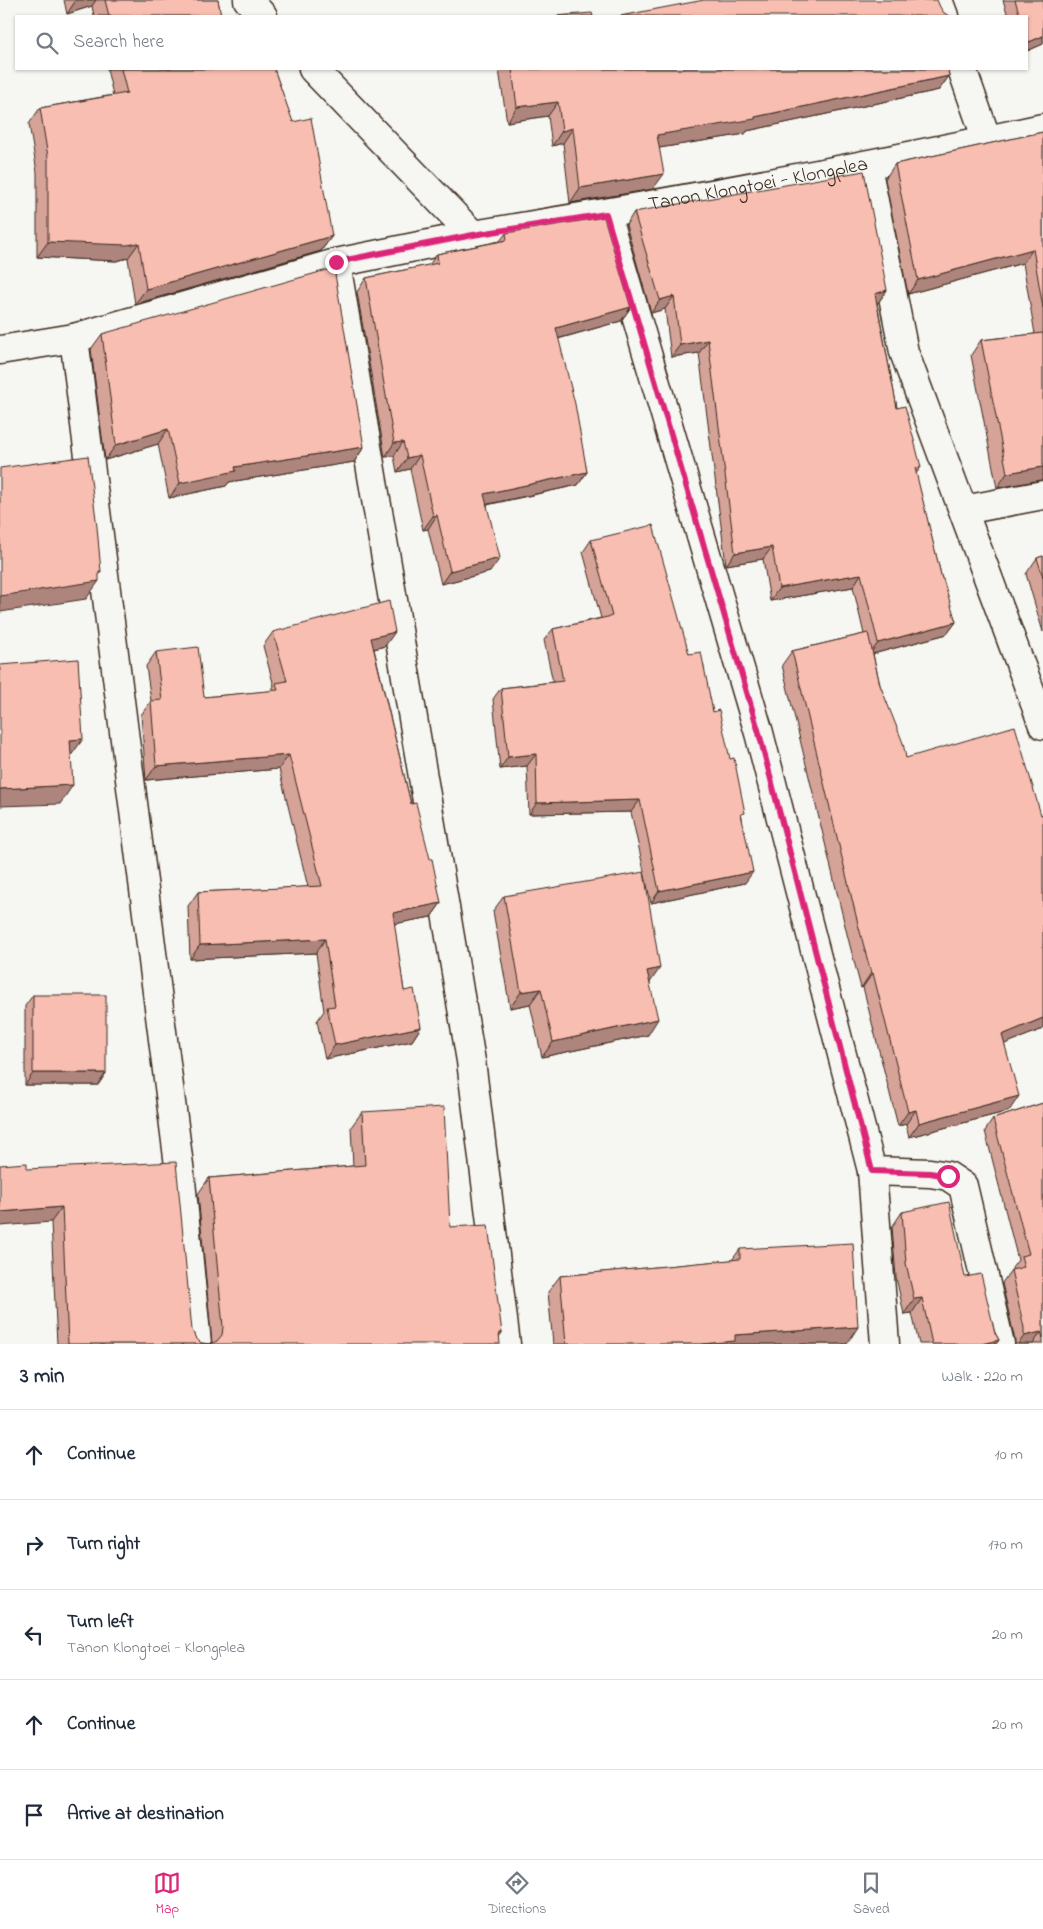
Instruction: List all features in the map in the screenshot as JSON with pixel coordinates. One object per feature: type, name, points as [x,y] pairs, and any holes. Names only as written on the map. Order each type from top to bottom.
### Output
[{"type":"street","points":[[248,0],[262,15]]},
{"type":"street","points":[[938,0],[944,15]]},
{"type":"street","points":[[314,70],[473,235]]},
{"type":"street","points":[[962,70],[987,140]]},
{"type":"street","name":"Tanon Klongtoei - Klongplea","points":[[0,350],[74,338],[336,262],[473,235],[606,214],[867,166],[1043,128]]},
{"type":"street","points":[[867,166],[904,352],[1043,726]]},
{"type":"street","points":[[606,214],[759,733],[872,1171],[885,1344]]},
{"type":"street","points":[[336,262],[471,1061],[506,1344]]},
{"type":"street","points":[[74,338],[181,1180],[197,1344]]},
{"type":"street","points":[[964,510],[1043,495]]},
{"type":"street","points":[[872,1171],[939,1174],[948,1176],[963,1186],[1000,1344]]},
{"type":"building","points":[[105,0],[218,0],[221,15],[109,15]]},
{"type":"building","points":[[704,0],[937,0],[944,13],[948,15],[625,15]]},
{"type":"building","points":[[1015,0],[1043,0],[1043,36],[1029,42],[1028,15],[1020,15]]},
{"type":"building","points":[[592,13],[593,15],[568,15]]},
{"type":"building","points":[[121,70],[274,70],[293,122],[311,118],[332,236],[146,289],[139,243],[127,245],[48,242],[48,157],[40,108],[127,93]]},
{"type":"building","points":[[512,70],[948,70],[949,76],[755,117],[755,119],[657,135],[664,174],[580,188],[573,128],[562,131],[558,102],[517,107]]},
{"type":"building","points":[[1043,132],[1043,308],[1033,249],[918,280],[895,164]]},
{"type":"building","points":[[864,171],[887,290],[875,294],[897,408],[905,406],[921,467],[915,468],[942,579],[956,622],[878,643],[861,574],[779,588],[772,547],[735,553],[708,340],[680,345],[674,296],[660,300],[634,212]]},
{"type":"building","points":[[604,217],[631,307],[556,328],[575,404],[587,472],[484,494],[500,558],[450,571],[437,515],[433,516],[420,455],[407,458],[403,442],[394,443],[366,278],[438,263],[437,254],[507,240],[506,233]]},
{"type":"building","points":[[334,268],[364,447],[235,467],[236,471],[180,483],[168,429],[116,445],[102,334]]},
{"type":"building","points":[[1043,333],[1043,467],[1007,473],[981,340]]},
{"type":"building","points":[[88,456],[101,572],[99,572],[99,581],[0,596],[0,468]]},
{"type":"building","points":[[653,525],[689,654],[701,652],[713,712],[719,710],[730,759],[734,758],[745,813],[741,814],[753,872],[659,891],[640,800],[537,803],[536,754],[508,757],[501,688],[563,681],[553,629],[612,616],[591,540]]},
{"type":"building","points":[[1043,556],[1043,577],[1037,558]]},
{"type":"building","points":[[389,601],[395,632],[371,638],[411,804],[416,803],[430,859],[432,859],[441,903],[393,913],[404,991],[414,989],[421,1027],[335,1045],[327,1007],[335,1006],[325,939],[200,945],[198,892],[322,886],[289,755],[156,766],[151,701],[162,700],[156,652],[198,647],[204,697],[278,690],[276,683],[287,681],[273,632]]},
{"type":"building","points":[[868,633],[880,685],[903,743],[906,758],[1015,726],[1041,815],[1043,814],[1043,1018],[1002,1035],[1019,1096],[919,1123],[916,1110],[908,1112],[873,973],[871,973],[858,924],[792,651]]},
{"type":"building","points":[[78,659],[83,739],[70,740],[73,785],[0,789],[0,665]]},
{"type":"building","points":[[644,872],[660,968],[647,971],[658,1019],[553,1042],[541,989],[521,992],[504,896]]},
{"type":"building","points":[[33,995],[106,995],[106,1073],[33,1073]]},
{"type":"building","points":[[1043,1103],[1043,1338],[1041,1332],[1024,1336],[1024,1328],[1011,1270],[1024,1267],[1021,1256],[1029,1254],[993,1119]]},
{"type":"building","points":[[444,1107],[450,1227],[488,1225],[502,1333],[499,1333],[500,1344],[210,1344],[217,1341],[222,1335],[223,1327],[209,1178],[365,1165],[362,1112]]},
{"type":"building","points":[[176,1162],[192,1330],[195,1337],[201,1343],[210,1344],[68,1344],[62,1207],[0,1212],[0,1165],[27,1163],[27,1169]]},
{"type":"building","points":[[949,1202],[965,1277],[981,1274],[995,1333],[999,1340],[981,1344],[932,1344],[922,1298],[914,1299],[906,1263],[902,1212]]},
{"type":"building","points":[[853,1243],[858,1327],[735,1335],[735,1341],[702,1344],[566,1344],[560,1276],[740,1259],[740,1249]]},
{"type":"route","points":[[336,262],[473,235],[606,214],[759,733],[872,1171],[930,1173],[948,1176]]}]
